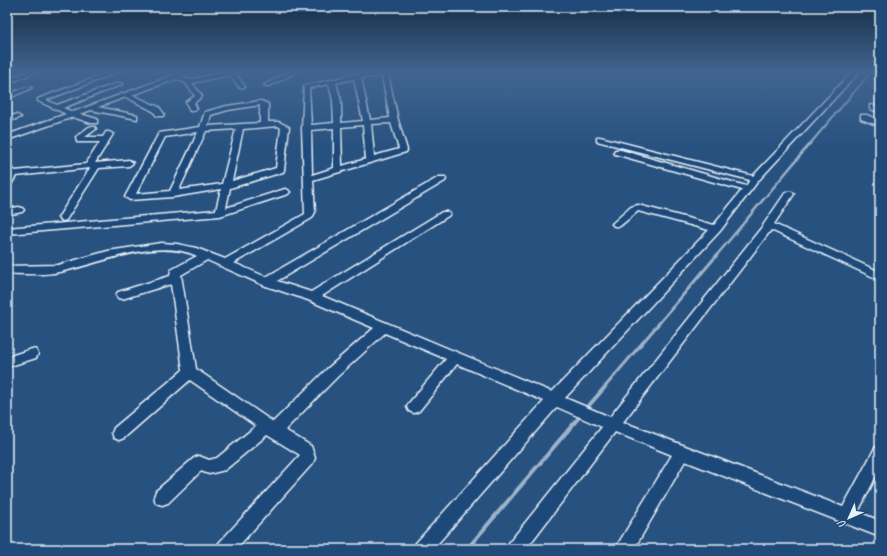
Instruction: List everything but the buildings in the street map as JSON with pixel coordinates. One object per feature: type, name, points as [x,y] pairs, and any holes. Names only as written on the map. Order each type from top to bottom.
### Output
[{"type":"street","points":[[46,97],[40,99],[93,125],[80,138],[80,140],[107,136],[93,166],[63,218]]},
{"type":"street","points":[[58,107],[85,97]]},
{"type":"street","points":[[7,138],[121,97]]},
{"type":"street","points":[[130,97],[156,109],[160,114]]},
{"type":"street","points":[[193,109],[190,102],[198,97]]},
{"type":"street","points":[[225,264],[308,217],[310,212],[306,97]]},
{"type":"street","points":[[336,97],[338,124],[338,170]]},
{"type":"street","points":[[362,97],[367,122],[370,160]]},
{"type":"street","points":[[308,179],[403,150],[394,120],[390,97]]},
{"type":"street","points":[[422,549],[559,402],[716,229],[755,179],[832,97]]},
{"type":"street","points":[[173,194],[209,113],[227,108],[261,103],[264,104],[264,125]]},
{"type":"street","points":[[91,108],[134,117]]},
{"type":"street","points":[[7,120],[17,117]]},
{"type":"street","points":[[864,117],[880,124]]},
{"type":"street","points":[[306,128],[394,120]]},
{"type":"street","points":[[279,124],[285,127],[281,169],[226,186],[173,194],[130,197],[162,135],[169,132],[264,125],[279,124]]},
{"type":"street","points":[[220,213],[240,127]]},
{"type":"street","points":[[600,139],[755,179]]},
{"type":"street","points":[[618,152],[748,189]]},
{"type":"street","points":[[7,184],[10,171],[129,163]]},
{"type":"street","points":[[267,282],[442,179]]},
{"type":"street","points":[[7,231],[220,213],[285,192]]},
{"type":"street","points":[[516,549],[608,421],[769,225],[789,194]]},
{"type":"street","points":[[617,224],[634,209],[638,208],[716,229]]},
{"type":"street","points":[[7,212],[19,210]]},
{"type":"street","points":[[312,297],[445,214]]},
{"type":"street","points":[[769,225],[880,276]]},
{"type":"street","points":[[7,270],[58,269],[108,255],[161,246],[177,247],[207,255],[267,282],[312,297],[559,402],[682,452],[880,529]]},
{"type":"street","points":[[207,255],[175,273],[190,372],[270,428],[306,451],[308,458],[225,549]]},
{"type":"street","points":[[122,295],[176,278]]},
{"type":"street","points":[[162,497],[200,463],[209,467],[220,465],[270,428],[383,327]]},
{"type":"street","points":[[7,362],[32,354]]},
{"type":"street","points":[[414,407],[455,357]]},
{"type":"street","points":[[119,433],[190,372]]},
{"type":"street","points":[[624,549],[682,452]]},
{"type":"street","points":[[847,516],[880,453]]},
{"type":"waterway","points":[[803,152],[850,97]]},
{"type":"waterway","points":[[716,256],[804,151]]},
{"type":"waterway","points":[[604,388],[717,255]]},
{"type":"waterway","points":[[585,410],[605,387]]},
{"type":"waterway","points":[[467,549],[581,415]]}]
